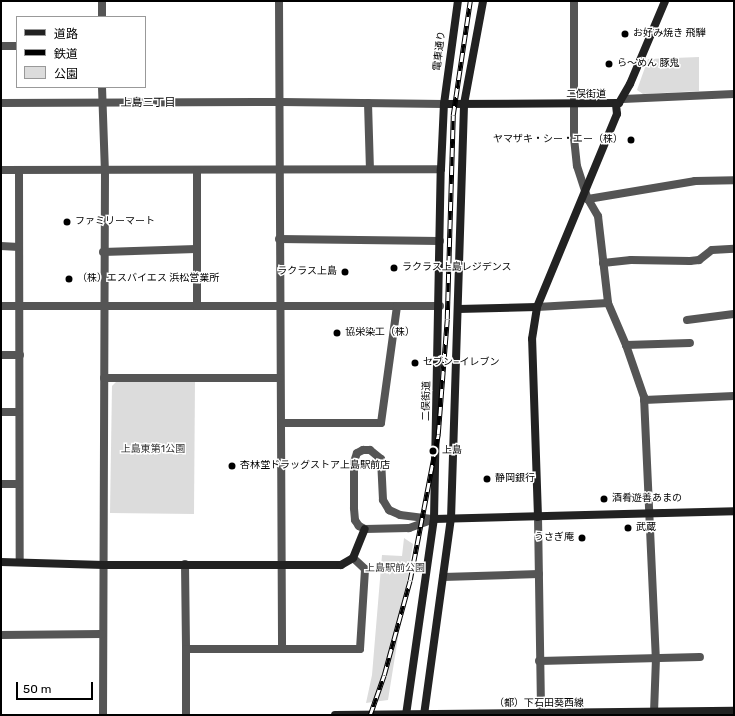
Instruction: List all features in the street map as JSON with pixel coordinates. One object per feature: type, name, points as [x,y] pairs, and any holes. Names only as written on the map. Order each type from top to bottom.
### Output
[{"type":"street","points":[[102,1],[102,16]]},
{"type":"street","points":[[279,1],[281,102],[279,239],[282,649]]},
{"type":"street","name":"電車通り","points":[[444,104],[458,1]]},
{"type":"street","points":[[424,714],[451,519],[464,104],[482,1]]},
{"type":"street","points":[[574,1],[574,149],[586,195],[598,216],[608,303],[626,345],[644,400],[647,513],[656,658],[654,712]]},
{"type":"street","points":[[666,1],[623,99],[734,94]]},
{"type":"street","points":[[1,46],[16,46]]},
{"type":"street","points":[[102,88],[105,171],[103,252],[103,715]]},
{"type":"street","name":"二俣街道","points":[[406,714],[434,519],[440,306],[441,169],[444,104],[616,104],[623,99]]},
{"type":"street","points":[[1,103],[281,102],[444,104]]},
{"type":"street","points":[[368,103],[370,169]]},
{"type":"street","points":[[541,714],[538,517],[532,339],[537,307],[586,195],[616,114],[616,104]]},
{"type":"street","points":[[1,170],[279,171],[441,169]]},
{"type":"street","points":[[19,170],[18,306],[20,355],[20,562]]},
{"type":"street","points":[[197,171],[197,306]]},
{"type":"street","points":[[586,195],[695,181],[734,180]]},
{"type":"street","points":[[279,239],[440,241]]},
{"type":"street","points":[[1,246],[19,246]]},
{"type":"street","points":[[103,252],[196,249]]},
{"type":"street","points":[[603,263],[631,260],[690,261],[699,260],[712,250],[734,249]]},
{"type":"street","points":[[458,309],[608,303]]},
{"type":"street","points":[[1,306],[440,306]]},
{"type":"street","points":[[281,423],[381,423],[397,306]]},
{"type":"street","points":[[687,320],[734,314]]},
{"type":"street","points":[[626,345],[690,343]]},
{"type":"street","points":[[1,355],[20,355]]},
{"type":"street","points":[[104,378],[280,378]]},
{"type":"street","points":[[644,400],[734,396]]},
{"type":"street","points":[[1,412],[19,412]]},
{"type":"street","points":[[434,519],[409,528],[364,529],[355,520],[354,462],[357,453],[363,450],[370,450],[381,459],[383,500],[389,510],[400,515],[434,519],[451,519],[734,511]]},
{"type":"street","points":[[1,484],[19,484]]},
{"type":"street","points":[[1,562],[104,565],[341,564],[353,558],[364,529]]},
{"type":"street","points":[[186,649],[360,650],[366,569],[353,558]]},
{"type":"street","points":[[185,564],[186,715]]},
{"type":"street","points":[[443,577],[539,574]]},
{"type":"street","points":[[1,634],[102,634]]},
{"type":"street","points":[[539,661],[700,657]]},
{"type":"street","name":"（都）下石田葵西線","points":[[406,714],[541,714],[734,711]]},
{"type":"street","points":[[335,715],[406,714]]},
{"type":"green space","points":[[699,57],[699,91],[643,94],[637,90],[648,59]]},
{"type":"green space","name":"上島東第1公園","points":[[119,379],[195,380],[194,514],[110,513],[112,386]]},
{"type":"green space","name":"上島駅前公園","points":[[404,538],[413,544],[388,700],[366,703],[372,675],[382,555],[402,556]]},
{"type":"railway","points":[[370,715],[384,675],[410,580],[438,434],[447,319],[453,115],[470,1]]},
{"type":"place","name":"お好み焼き 飛騨","points":[[625,34]]},
{"type":"place","name":"ら～めん 豚鬼","points":[[609,64]]},
{"type":"place","name":"ヤマザキ・シー・エー（株）","points":[[631,140]]},
{"type":"place","name":"ファミリーマート","points":[[67,222]]},
{"type":"place","name":"ラクラス上島レジデンス","points":[[394,268]]},
{"type":"place","name":"ラクラス上島","points":[[345,272]]},
{"type":"place","name":"（株）エスバイエス 浜松営業所","points":[[69,279]]},
{"type":"place","name":"協栄染工（株）","points":[[337,333]]},
{"type":"place","name":"セブン−イレブン","points":[[415,363]]},
{"type":"place","name":"上島","points":[[433,451]]},
{"type":"place","name":"杏林堂ドラッグストア上島駅前店","points":[[232,466]]},
{"type":"place","name":"静岡銀行","points":[[487,479]]},
{"type":"place","name":"酒肴遊善あまの","points":[[604,499]]},
{"type":"place","name":"武蔵","points":[[628,528]]},
{"type":"place","name":"うさぎ庵","points":[[582,538]]},
{"type":"district","name":"上島三丁目","points":[[148,103]]}]
